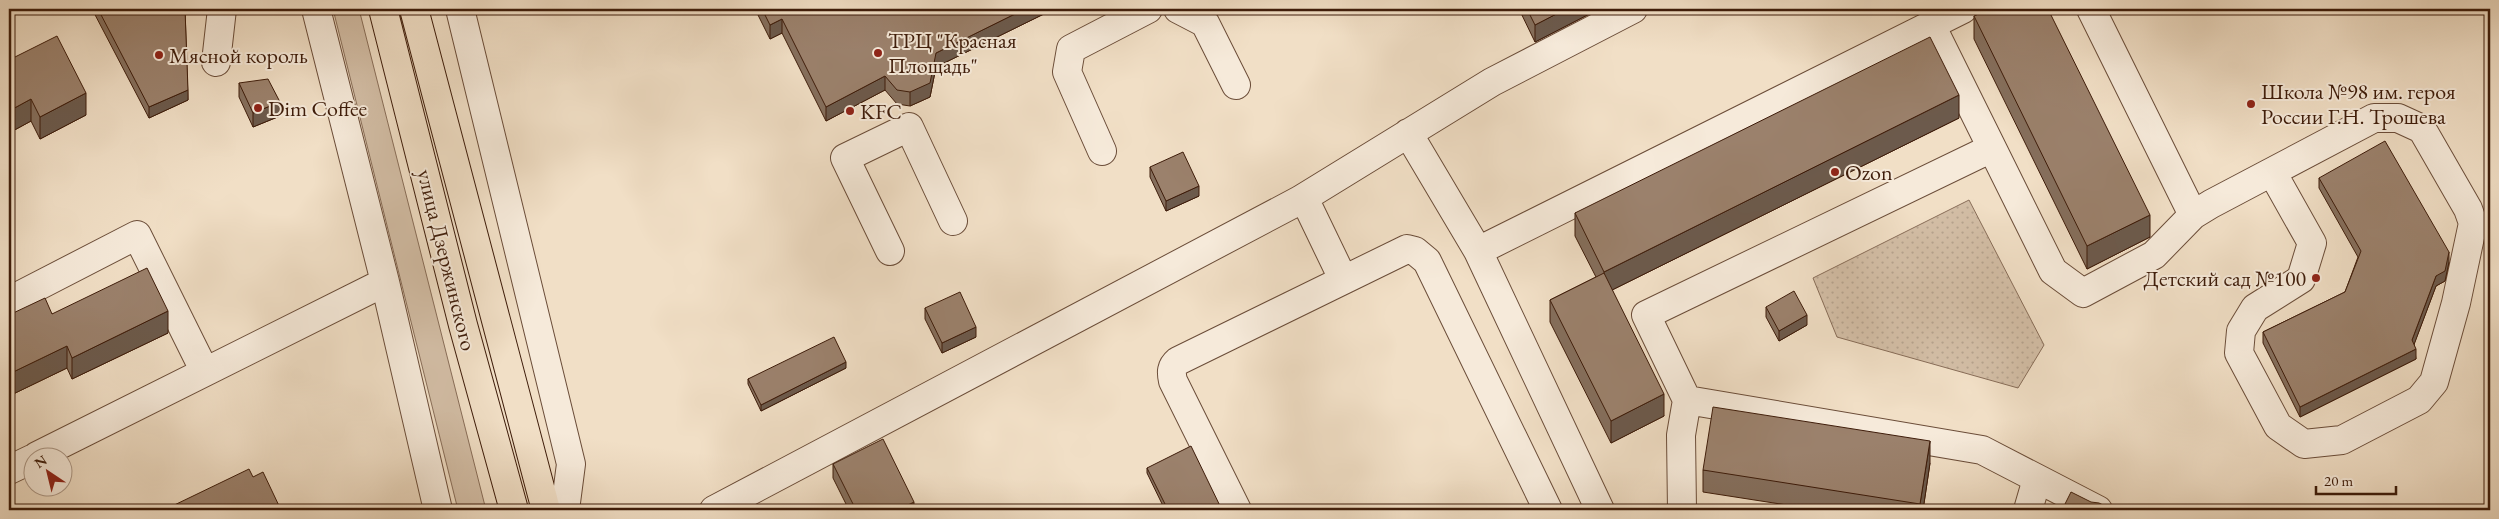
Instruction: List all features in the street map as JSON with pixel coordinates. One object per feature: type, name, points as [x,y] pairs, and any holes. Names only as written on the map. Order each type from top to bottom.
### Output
[{"type":"main road","name":"улица Дзержинского","points":[[383,9],[463,325],[514,510]]},
{"type":"main road","name":"улица Дзержинского","points":[[414,9],[546,510]]},
{"type":"street","points":[[216,62],[222,9]]},
{"type":"street","points":[[316,9],[385,282],[438,510]]},
{"type":"street","points":[[460,9],[571,464],[565,510]]},
{"type":"street","points":[[1102,151],[1067,72],[1072,49],[1148,9]]},
{"type":"street","points":[[1178,9],[1205,23],[1236,85]]},
{"type":"street","points":[[714,510],[1297,202],[1492,82],[1633,9]]},
{"type":"street","points":[[1478,251],[1963,9]]},
{"type":"street","points":[[2091,9],[2193,215]]},
{"type":"street","points":[[1931,25],[2053,271],[2083,293],[2154,255],[2193,215],[2272,172],[2374,118],[2398,118],[2422,129],[2468,209],[2473,223],[2456,303],[2434,382],[2419,400],[2342,440],[2304,444],[2278,426],[2239,353],[2241,331],[2255,308],[2301,279],[2312,243],[2272,172]]},
{"type":"street","points":[[890,251],[845,158],[908,127],[953,222]]},
{"type":"street","points":[[1408,133],[1478,251],[1600,510]]},
{"type":"street","points":[[1682,510],[1681,435],[1687,400],[1646,315],[1992,148]]},
{"type":"street","points":[[1297,202],[1335,283]]},
{"type":"street","points":[[9,301],[137,235],[205,372]]},
{"type":"street","points":[[1237,510],[1173,381],[1171,373],[1173,366],[1335,283],[1407,249],[1415,251],[1427,261],[1548,510]]},
{"type":"street","points":[[57,446],[385,282]]},
{"type":"street","points":[[1687,400],[1982,450],[2098,510]]},
{"type":"street","points":[[9,470],[22,464]]},
{"type":"street","points":[[2028,510],[2037,479]]},
{"type":"shaded area","points":[[333,9],[359,9],[486,510],[458,510]]},
{"type":"shaded area","points":[[1969,200],[2044,345],[2018,388],[1837,337],[1813,278]]},
{"type":"building","points":[[98,9],[185,9],[188,90],[149,107]]},
{"type":"building","name":"ТРЦ \"Красная Площадь\"","points":[[762,9],[1025,9],[936,53],[930,83],[910,92],[897,90],[885,76],[826,107],[782,19],[770,25]]},
{"type":"building","points":[[1527,9],[1566,9],[1535,25]]},
{"type":"building","points":[[1990,9],[2048,9],[2150,215],[2087,246],[1974,16]]},
{"type":"building","points":[[57,36],[86,93],[40,117],[31,99],[9,111],[9,49],[13,58]]},
{"type":"building","points":[[1930,37],[1959,95],[1604,272],[1575,213]]},
{"type":"building","points":[[268,79],[280,102],[253,113],[239,83]]},
{"type":"building","points":[[2385,141],[2449,252],[2445,271],[2436,276],[2412,340],[2416,349],[2300,407],[2263,332],[2345,292],[2361,251],[2319,178]]},
{"type":"building","points":[[1183,152],[1199,186],[1166,201],[1150,167]]},
{"type":"building","points":[[147,268],[168,311],[72,358],[67,346],[9,374],[9,315],[45,298],[52,314]]},
{"type":"building","points":[[1604,273],[1664,394],[1611,421],[1550,300]]},
{"type":"building","points":[[1794,291],[1807,315],[1779,331],[1766,307]]},
{"type":"building","points":[[960,292],[976,327],[942,343],[925,308]]},
{"type":"building","points":[[834,337],[846,362],[761,405],[748,379]]},
{"type":"building","points":[[1713,407],[1930,441],[1920,504],[1703,470]]},
{"type":"building","points":[[883,439],[914,502],[898,510],[856,510],[833,464]]},
{"type":"building","points":[[1191,446],[1222,510],[1168,510],[1147,468]]},
{"type":"building","points":[[249,469],[253,477],[263,472],[281,510],[164,510]]},
{"type":"building","points":[[2071,492],[2091,502],[2099,503],[2113,510],[2062,510]]},
{"type":"place","name":"ТРЦ \"Красная Площадь\"","points":[[878,53]]},
{"type":"place","name":"Мясной король","points":[[159,55]]},
{"type":"place","name":"Школа №98 им. героя России Г.Н. Трошева","points":[[2251,104]]},
{"type":"place","name":"Dim Coffee","points":[[258,108]]},
{"type":"place","name":"KFC","points":[[850,111]]},
{"type":"place","name":"Ozon","points":[[1835,172]]},
{"type":"place","name":"Детский сад №100","points":[[2316,278]]}]
